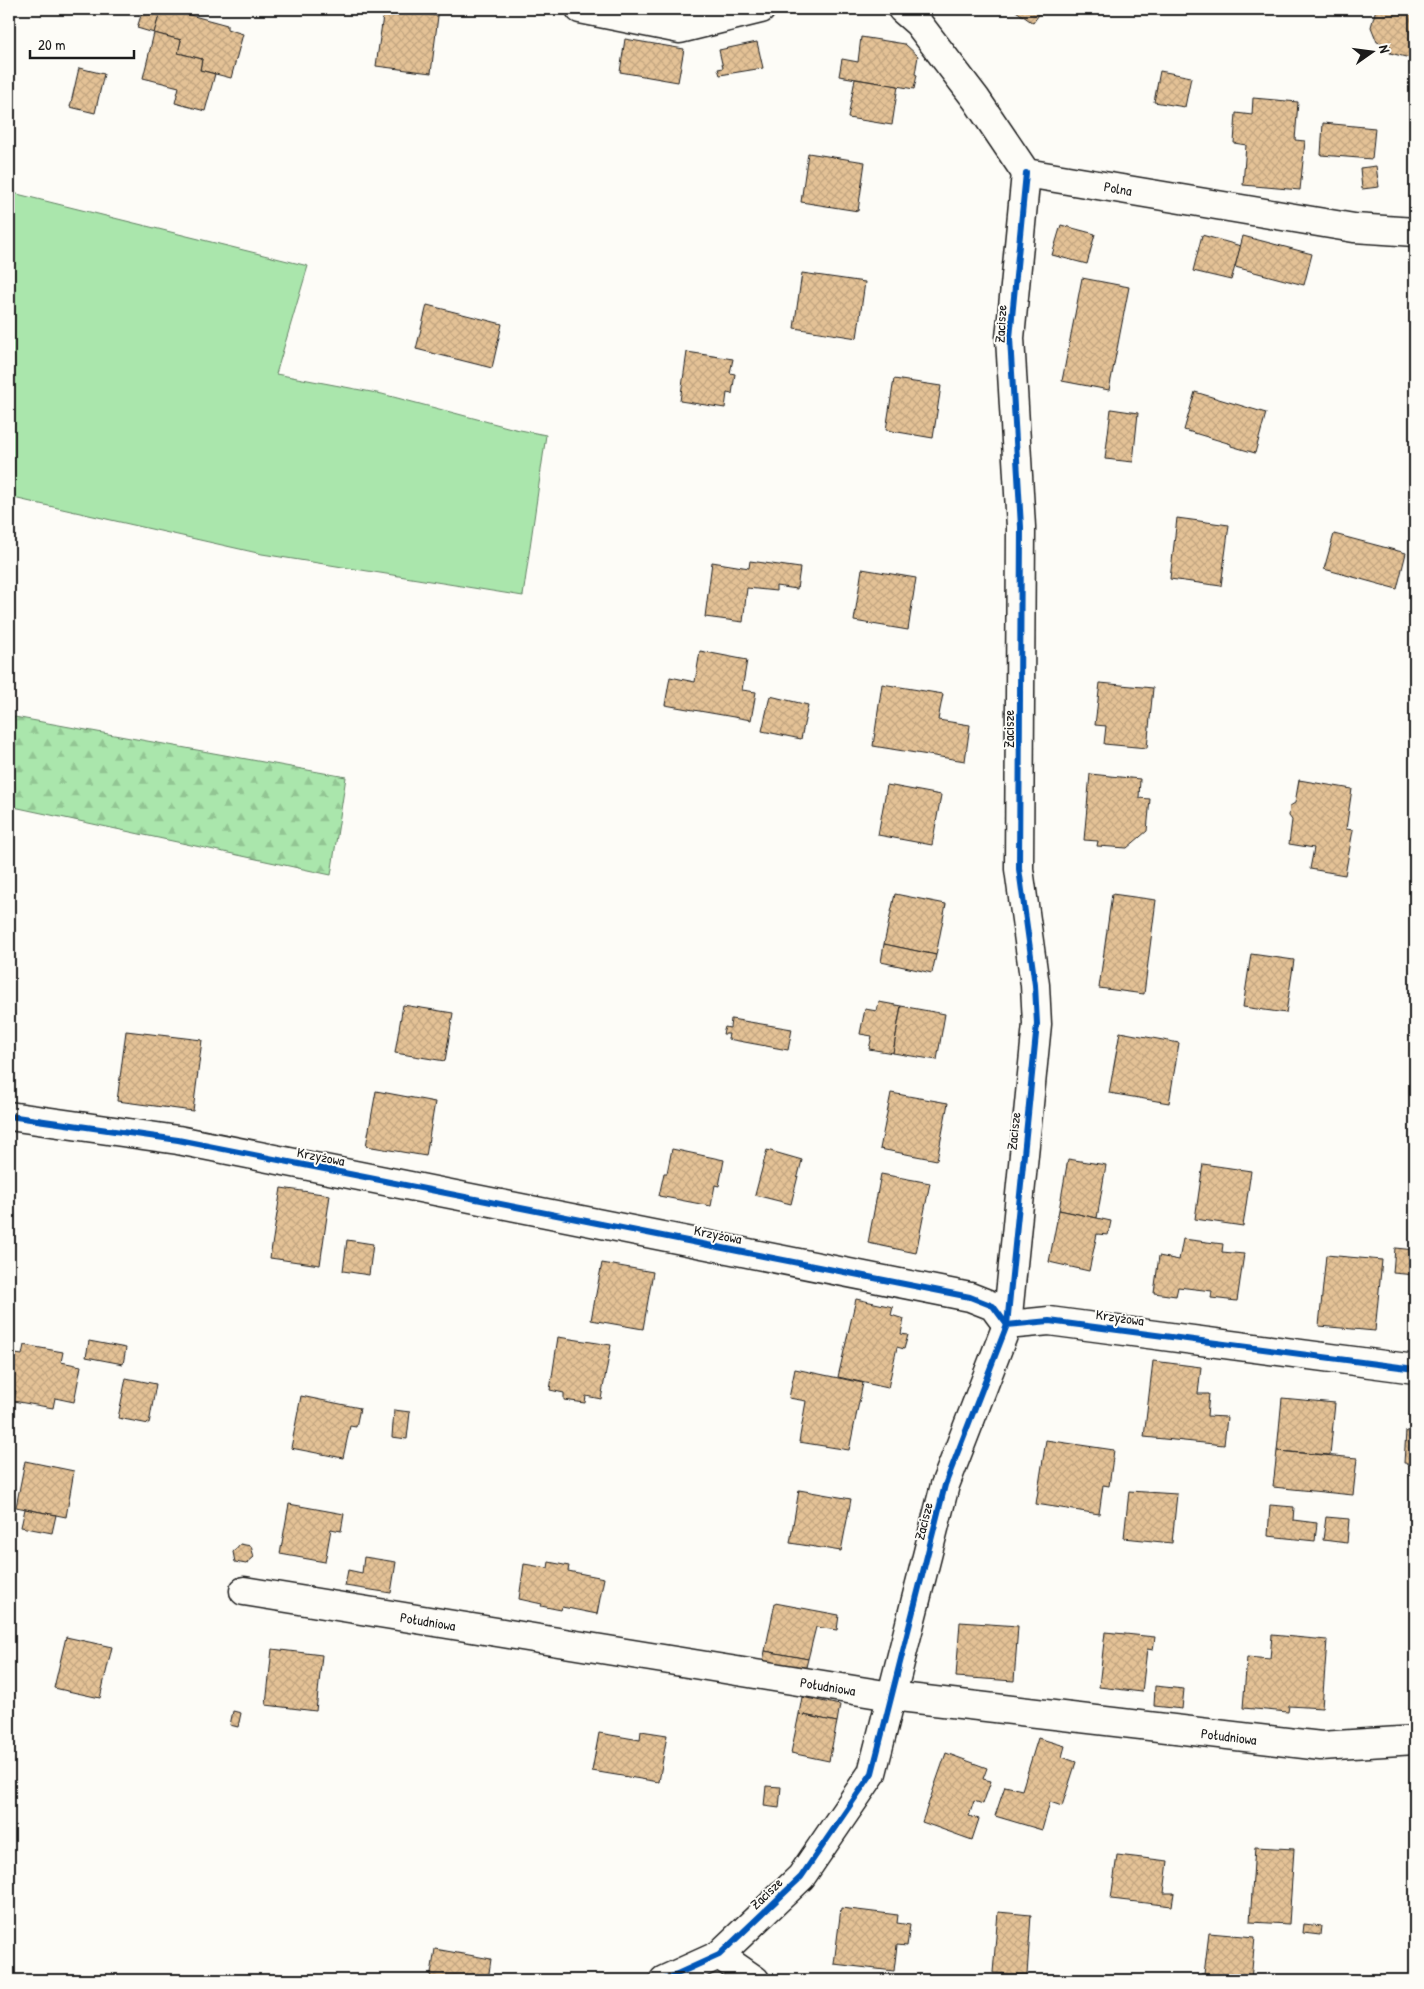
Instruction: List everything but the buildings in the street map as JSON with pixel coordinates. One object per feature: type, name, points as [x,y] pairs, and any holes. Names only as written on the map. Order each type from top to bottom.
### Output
[{"type":"street","points":[[580,9],[680,29],[761,9]]},
{"type":"street","points":[[902,9],[918,23],[970,91],[1026,173]]},
{"type":"street","name":"Polna","points":[[1026,173],[1354,228],[1415,232]]},
{"type":"street","name":"Zacisze","points":[[664,1980],[719,1955],[801,1877],[872,1773],[945,1485],[1008,1325],[1037,1024],[1035,985],[1019,868],[1021,527],[1010,338],[1026,173]]},
{"type":"street","name":"Krzyżowa","points":[[9,1116],[178,1140],[970,1297],[993,1306],[1008,1325],[1049,1321],[1415,1369]]},
{"type":"street","name":"Południowa","points":[[244,1591],[891,1696],[1320,1746],[1415,1740]]},
{"type":"street","points":[[719,1955],[755,1980]]},
{"type":"green space","points":[[9,192],[308,266],[276,374],[382,394],[515,429],[546,435],[523,596],[262,554],[9,497]]},
{"type":"green space","points":[[9,716],[346,777],[331,875],[9,806]]},
{"type":"cycle path","points":[[664,1980],[719,1955],[801,1877],[872,1773],[945,1485],[1007,1325],[1037,1024],[1035,985],[1019,869],[1021,527],[1010,338],[1026,173]]},
{"type":"cycle path","points":[[9,1116],[178,1140],[970,1297],[993,1306],[1007,1325],[1049,1321],[1415,1369]]}]
